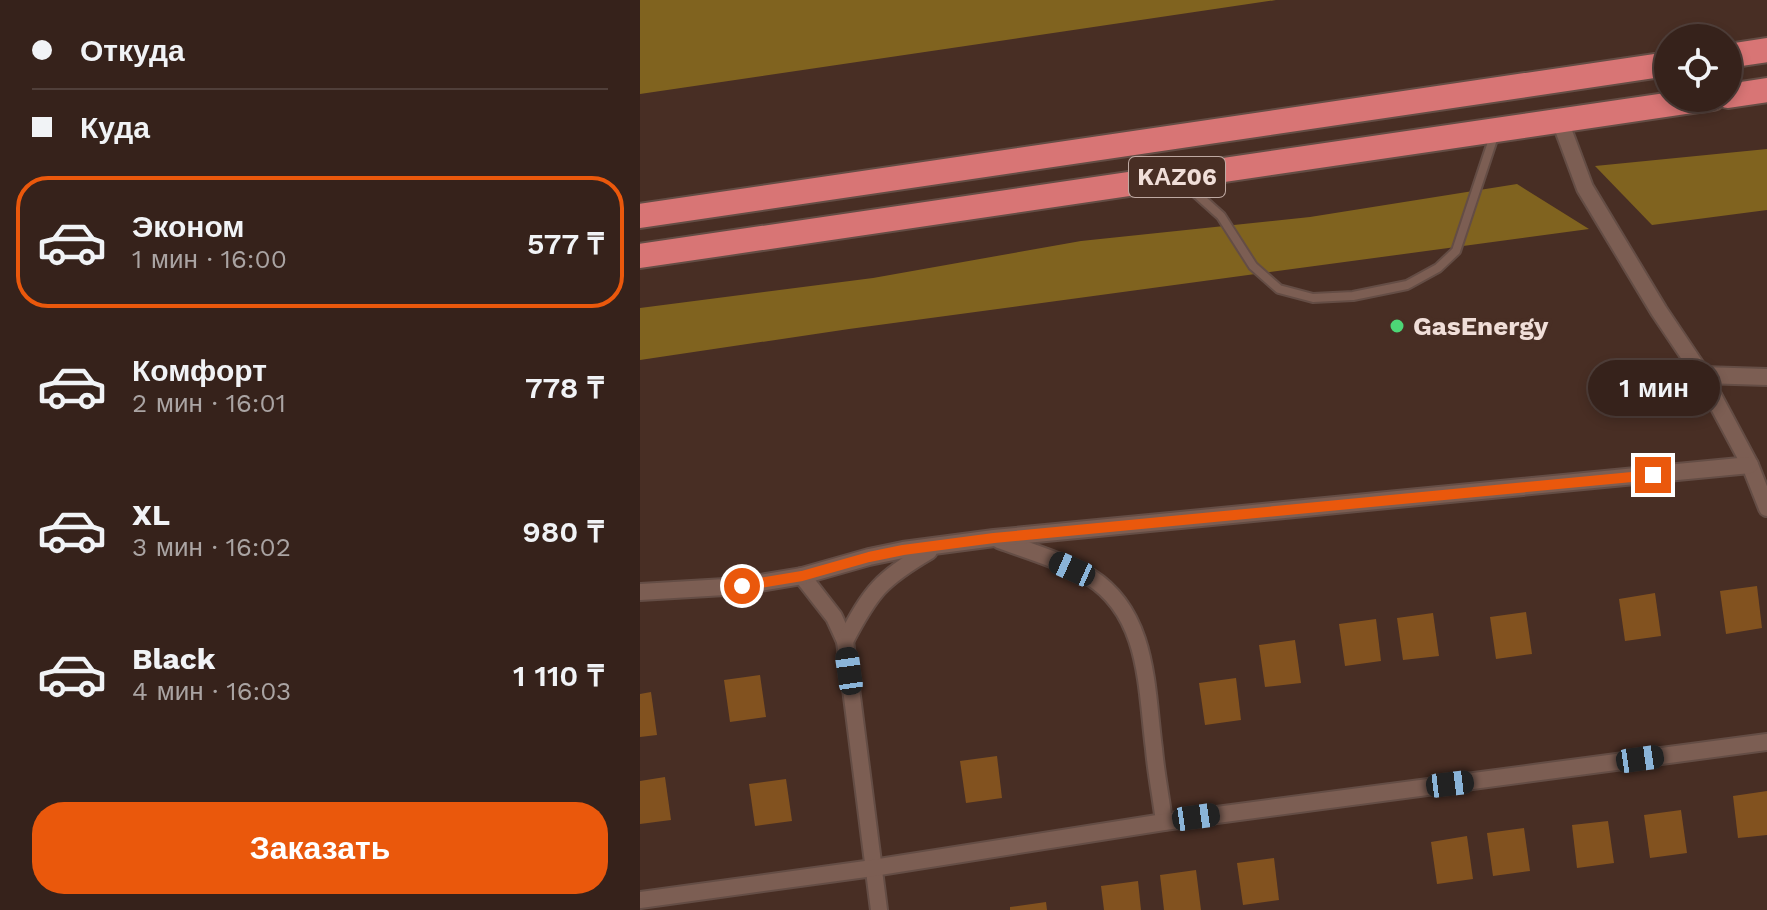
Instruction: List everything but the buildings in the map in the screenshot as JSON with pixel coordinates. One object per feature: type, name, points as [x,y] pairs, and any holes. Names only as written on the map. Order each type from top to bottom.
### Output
[{"type":"highway","points":[[1742,54],[1767,50]]},
{"type":"highway","name":"KАZ06","points":[[640,216],[1654,66]]},
{"type":"highway","points":[[1742,94],[1767,90]]},
{"type":"highway","name":"KАZ06","points":[[640,256],[1654,107]]},
{"type":"street","points":[[1560,121],[1585,188],[1659,311],[1702,375],[1766,498]]},
{"type":"street","points":[[1702,375],[1767,377]]},
{"type":"street","points":[[640,592],[742,586],[802,576],[869,557],[994,538],[1750,465]]},
{"type":"street","points":[[1054,561],[1055,533]]},
{"type":"street","points":[[994,538],[1091,578],[1122,606],[1137,638],[1147,676],[1164,822]]},
{"type":"street","points":[[845,641],[878,585],[898,569],[936,547]]},
{"type":"street","points":[[802,576],[834,617],[845,641],[879,910]]},
{"type":"street","points":[[640,900],[873,868],[1164,822],[1767,742]]},
{"type":"lane","points":[[1177,177],[1221,216],[1253,266],[1279,289],[1313,298],[1353,296],[1407,285],[1438,268],[1456,251],[1496,130]]},
{"type":"shaded area","points":[[640,0],[1276,0],[640,94]]},
{"type":"shaded area","points":[[1767,149],[1767,210],[1652,225],[1595,166]]},
{"type":"shaded area","points":[[1517,184],[1589,229],[640,360],[640,308],[873,278],[1081,241],[1310,217]]},
{"type":"place","name":"GasEnergy","points":[[1397,326]]},
{"type":"route","points":[[742,586],[802,576],[903,550],[994,538],[1653,475]]}]
